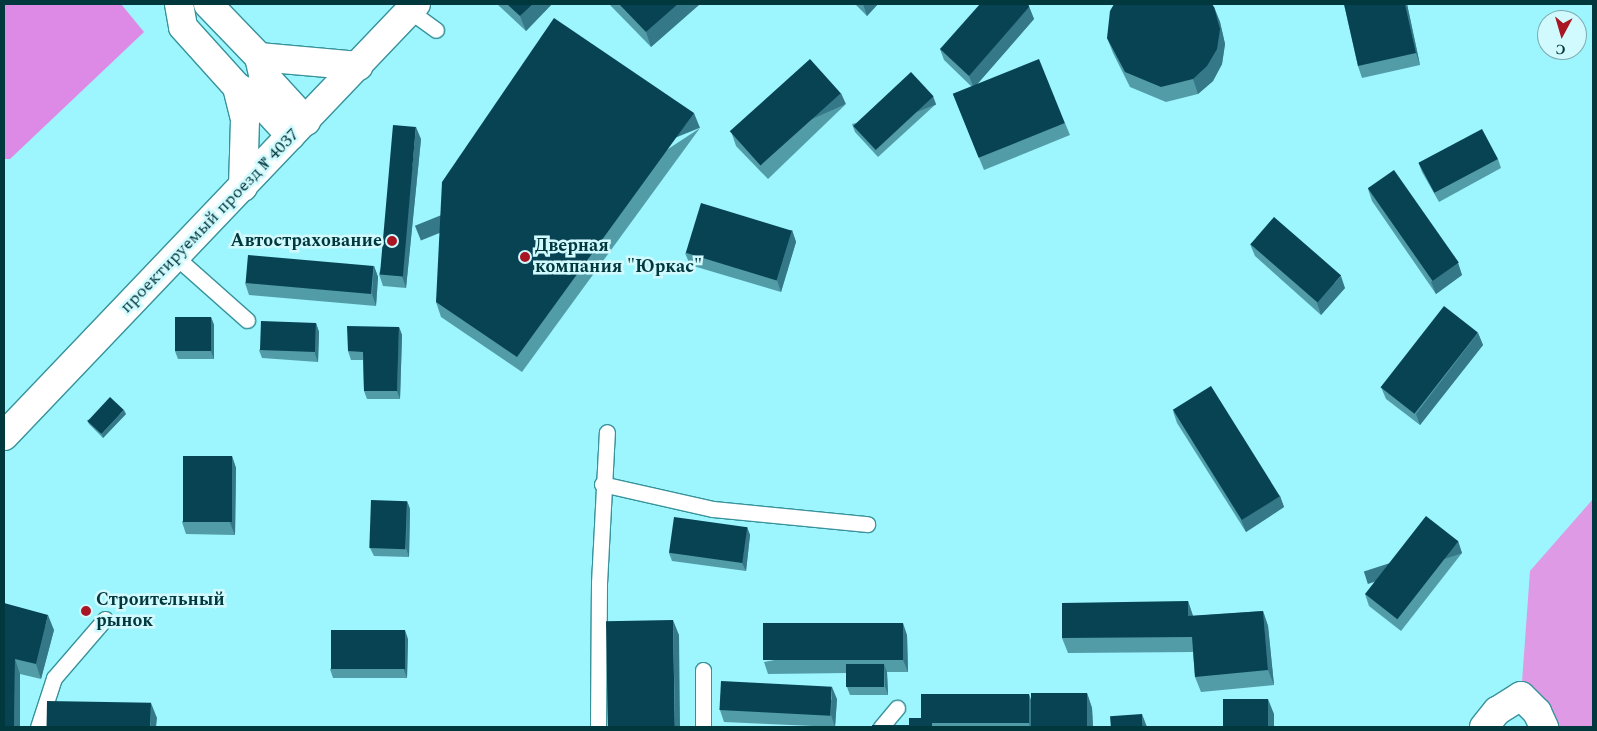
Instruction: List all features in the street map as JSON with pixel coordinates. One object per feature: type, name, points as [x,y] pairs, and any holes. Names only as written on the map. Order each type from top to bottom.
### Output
[{"type":"street","points":[[179,4],[183,27],[237,87],[254,96],[298,129]]},
{"type":"street","points":[[208,4],[259,57],[263,74],[298,129]]},
{"type":"street","name":"проектируемый проезд № 4037","points":[[4,436],[359,66],[413,7]]},
{"type":"street","points":[[259,57],[359,66]]},
{"type":"street","points":[[237,87],[244,120],[243,187]]},
{"type":"street","points":[[1484,727],[1496,711],[1521,696],[1537,712],[1544,727]]},
{"type":"lane","points":[[413,7],[436,30]]},
{"type":"lane","points":[[176,257],[247,320]]},
{"type":"lane","points":[[598,727],[602,484],[607,432]]},
{"type":"lane","points":[[602,484],[713,509],[867,524]]},
{"type":"lane","points":[[38,727],[54,678],[105,619]]},
{"type":"lane","points":[[703,727],[704,670]]},
{"type":"lane","points":[[881,727],[898,708]]},
{"type":"shaded area","points":[[4,4],[121,4],[144,32],[10,159],[4,159]]},
{"type":"shaded area","points":[[1593,499],[1593,727],[1544,727],[1521,696],[1530,571]]},
{"type":"building","points":[[507,4],[533,4],[520,16]]},
{"type":"building","points":[[619,4],[678,4],[646,32]]},
{"type":"building","points":[[980,4],[1028,4],[1029,7],[969,76],[940,49]]},
{"type":"building","points":[[1114,4],[1212,4],[1220,29],[1217,49],[1207,66],[1193,79],[1161,87],[1125,72],[1107,38],[1110,11]]},
{"type":"building","points":[[1344,4],[1405,4],[1416,53],[1358,66]]},
{"type":"building","name":"Дверная компания \"Юркас\"","points":[[554,18],[694,113],[517,357],[436,302],[442,182]]},
{"type":"building","points":[[810,59],[841,93],[761,165],[730,131]]},
{"type":"building","points":[[1039,59],[1065,123],[979,158],[953,94]]},
{"type":"building","points":[[911,72],[934,96],[876,150],[853,126]]},
{"type":"building","points":[[393,125],[416,127],[403,276],[380,274]]},
{"type":"building","points":[[1482,129],[1498,159],[1434,193],[1418,163]]},
{"type":"building","points":[[1394,170],[1459,263],[1433,281],[1368,188]]},
{"type":"building","points":[[701,203],[792,231],[777,281],[686,253]]},
{"type":"building","points":[[1274,217],[1341,275],[1318,303],[1250,244]]},
{"type":"building","points":[[248,255],[374,266],[371,294],[246,283]]},
{"type":"building","points":[[1444,306],[1478,332],[1414,414],[1381,387]]},
{"type":"building","points":[[175,317],[211,317],[211,351],[175,351]]},
{"type":"building","points":[[261,321],[316,323],[315,352],[260,350]]},
{"type":"building","points":[[347,326],[399,327],[397,391],[364,391],[363,352],[348,351]]},
{"type":"building","points":[[1211,386],[1280,496],[1242,520],[1173,410]]},
{"type":"building","points":[[110,397],[124,410],[101,434],[87,421]]},
{"type":"building","points":[[183,456],[232,456],[232,522],[183,522]]},
{"type":"building","points":[[371,500],[407,501],[405,549],[369,548]]},
{"type":"building","points":[[1426,516],[1458,541],[1397,619],[1365,594]]},
{"type":"building","points":[[674,517],[747,527],[742,563],[669,553]]},
{"type":"building","points":[[1188,601],[1188,616],[1263,611],[1268,670],[1195,677],[1192,637],[1062,638],[1062,603]]},
{"type":"building","points":[[4,603],[48,615],[36,664],[15,659],[14,727],[4,727]]},
{"type":"building","points":[[673,620],[675,727],[608,727],[606,621]]},
{"type":"building","points":[[763,623],[903,623],[903,660],[763,660]]},
{"type":"building","points":[[331,630],[405,630],[405,669],[331,669]]},
{"type":"building","points":[[846,664],[884,664],[884,687],[846,687]]},
{"type":"building","points":[[721,681],[832,687],[830,716],[719,710]]},
{"type":"building","points":[[1031,693],[1087,693],[1087,727],[1031,727]]},
{"type":"building","points":[[921,694],[1029,694],[1029,723],[932,723],[932,727],[872,727],[872,725],[909,725],[909,718],[921,718]]},
{"type":"building","points":[[1223,699],[1268,699],[1268,727],[1223,727]]},
{"type":"building","points":[[47,701],[151,703],[151,727],[47,727]]},
{"type":"building","points":[[1142,714],[1143,727],[1111,727],[1110,716]]},
{"type":"place","name":"Автострахование","points":[[392,241]]},
{"type":"place","name":"Дверная компания \"Юркас\"","points":[[525,257]]},
{"type":"place","name":"Строительный рынок","points":[[86,611]]}]
